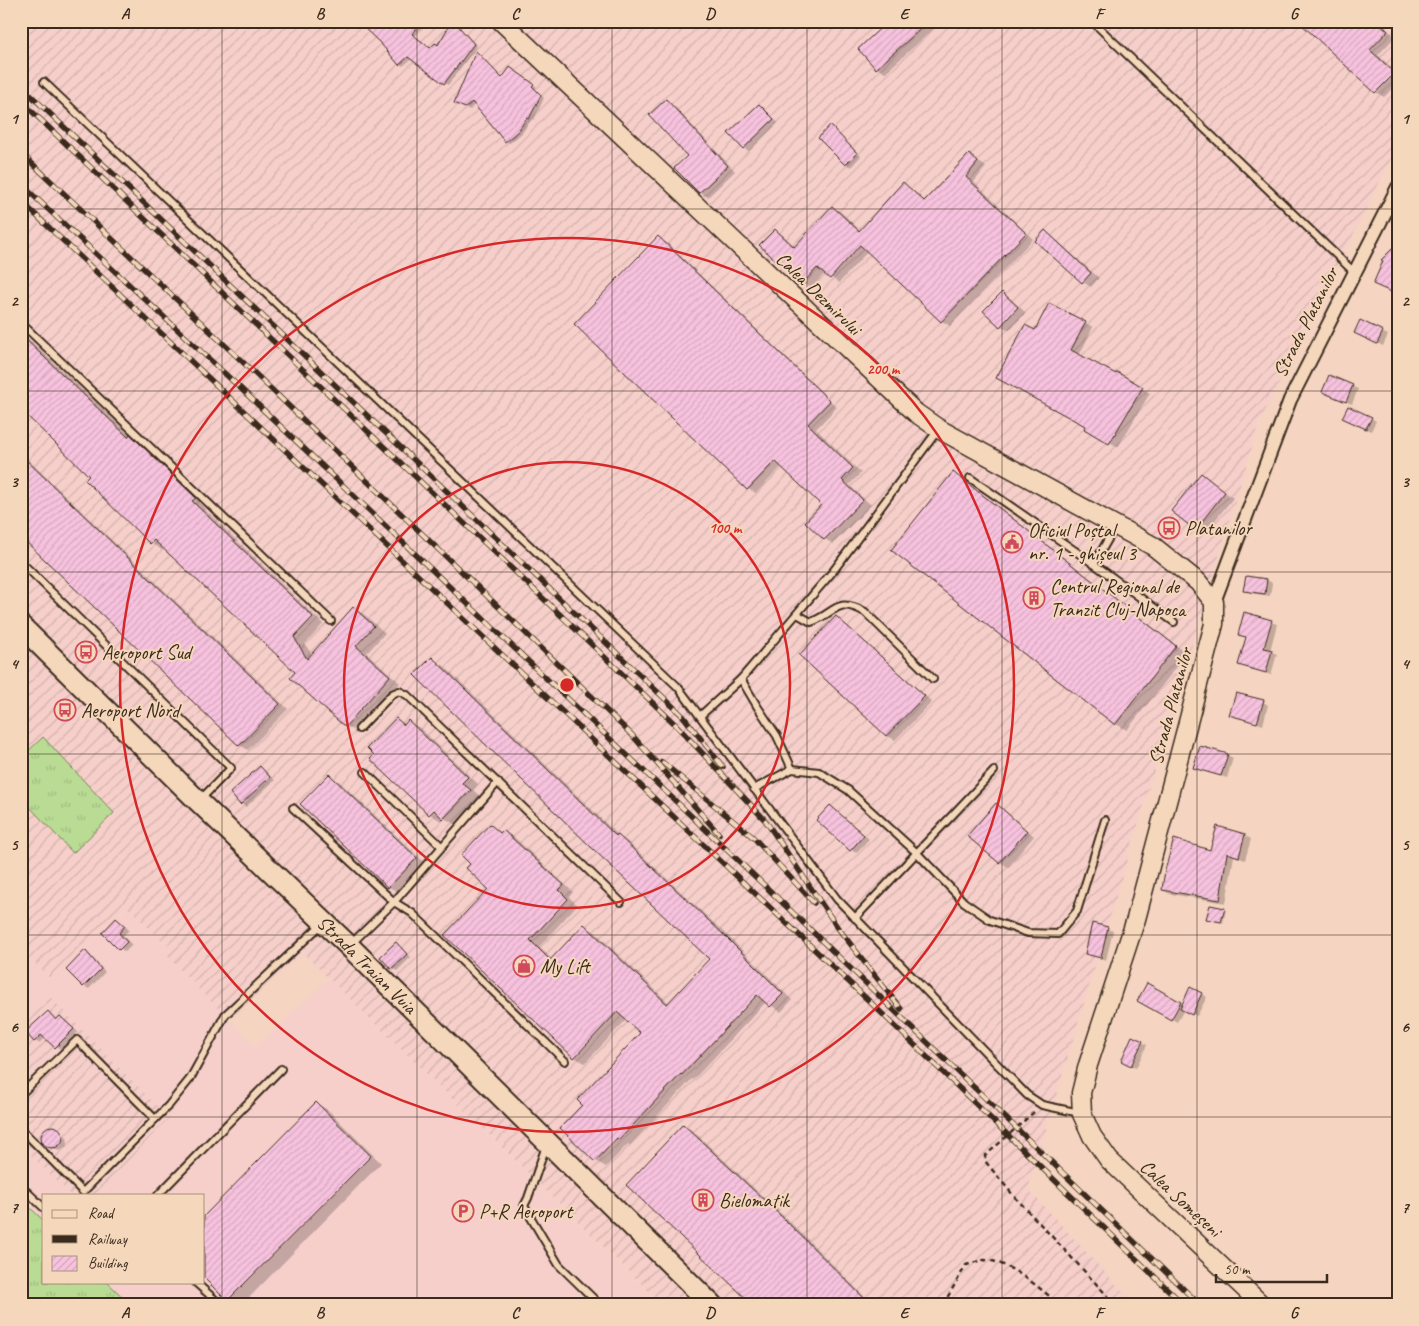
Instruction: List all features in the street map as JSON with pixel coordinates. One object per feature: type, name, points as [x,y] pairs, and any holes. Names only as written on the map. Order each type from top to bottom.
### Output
[{"type":"main road","name":"Calea Dezmirului","points":[[501,21],[916,413],[939,429],[1153,546],[1198,582],[1214,602]]},
{"type":"main road","name":"Strada Platanilor","points":[[1082,1114],[1081,1093],[1088,1065],[1136,919],[1214,624],[1214,602]]},
{"type":"main road","name":"Strada Traian Vuia","points":[[21,626],[198,802],[325,922],[712,1305]]},
{"type":"main road","name":"Calea Someșeni","points":[[1082,1114],[1092,1136],[1109,1160],[1262,1305]]},
{"type":"street","name":"Strada Platanilor","points":[[1214,602],[1290,400],[1398,187]]},
{"type":"lane","points":[[1092,21],[1354,272]]},
{"type":"lane","points":[[44,82],[678,688],[837,899],[1027,1095],[1042,1105],[1082,1114]]},
{"type":"lane","points":[[21,323],[331,621]]},
{"type":"lane","points":[[700,716],[741,679],[834,570],[939,429]]},
{"type":"lane","points":[[970,478],[1174,622]]},
{"type":"lane","points":[[1094,564],[1116,526]]},
{"type":"lane","points":[[21,562],[231,768],[198,802]]},
{"type":"lane","points":[[797,614],[811,622],[842,604],[853,605],[865,612],[933,679]]},
{"type":"lane","points":[[741,679],[756,706],[777,736],[792,769]]},
{"type":"lane","points":[[359,729],[392,694],[399,692],[408,695],[621,902]]},
{"type":"lane","points":[[754,789],[792,769],[819,772],[848,790],[917,853],[964,902],[990,920],[1028,933],[1058,934],[1078,911],[1105,820]]},
{"type":"lane","points":[[855,918],[994,771]]},
{"type":"lane","points":[[365,772],[442,847]]},
{"type":"lane","points":[[349,946],[394,902],[498,782]]},
{"type":"lane","points":[[293,808],[394,902],[412,913],[565,1061]]},
{"type":"lane","points":[[21,1129],[83,1192],[155,1119],[190,1079],[225,1015],[325,922]]},
{"type":"lane","points":[[21,1094],[77,1040],[155,1119]]},
{"type":"lane","points":[[159,1194],[281,1069]]},
{"type":"lane","points":[[547,1143],[524,1206],[559,1265],[600,1305]]},
{"type":"lane","points":[[21,1186],[42,1206]]},
{"type":"lane","points":[[197,1284],[221,1305]]},
{"type":"path","points":[[1042,1105],[985,1156],[985,1161],[1013,1196],[1116,1305]]},
{"type":"path","points":[[943,1305],[966,1265],[985,1260],[1004,1266],[1032,1282],[1060,1305]]},
{"type":"shaded area","points":[[21,21],[1398,21],[1398,145],[1259,423],[1028,1189],[1135,1305],[663,1305],[302,952],[229,1020],[166,955],[172,950],[127,907],[54,982],[21,950]]},
{"type":"shaded area","points":[[127,907],[172,950],[167,955],[256,1047],[329,978],[661,1305],[21,1305],[21,950],[54,981]]},
{"type":"shaded area","points":[[49,996],[169,1118],[96,1194],[70,1194],[21,1145],[21,1026]]},
{"type":"green space","points":[[43,737],[114,813],[73,853],[26,803],[21,807],[21,758]]},
{"type":"green space","points":[[21,1199],[42,1219],[42,1284],[109,1284],[131,1305],[21,1305]]},
{"type":"building","points":[[357,21],[421,21],[412,34],[430,48],[435,43],[438,45],[452,21],[454,21],[474,44],[444,84],[408,57],[399,65]]},
{"type":"building","points":[[888,21],[929,21],[876,69],[858,49]]},
{"type":"building","points":[[1298,21],[1377,21],[1388,31],[1370,50],[1395,73],[1375,93]]},
{"type":"building","points":[[476,51],[502,78],[510,67],[534,84],[532,86],[541,95],[529,119],[527,118],[518,131],[505,142],[472,102],[465,108],[454,103]]},
{"type":"building","points":[[666,99],[728,166],[699,193],[674,168],[687,156],[649,115]]},
{"type":"building","points":[[759,104],[774,119],[743,149],[728,133]]},
{"type":"building","points":[[830,125],[857,153],[845,165],[818,138]]},
{"type":"building","points":[[969,154],[978,162],[966,177],[1026,233],[941,322],[860,245],[830,279],[817,268],[802,284],[759,245],[775,229],[794,247],[832,206],[859,231],[903,182],[924,201]]},
{"type":"building","points":[[1045,230],[1091,273],[1082,283],[1035,241]]},
{"type":"building","points":[[658,236],[830,401],[808,424],[853,468],[842,480],[863,500],[824,540],[805,522],[821,505],[775,461],[747,490],[574,324]]},
{"type":"building","points":[[1392,249],[1398,255],[1398,295],[1373,284],[1383,261],[1381,260]]},
{"type":"building","points":[[1002,292],[1018,307],[1000,327],[983,311]]},
{"type":"building","points":[[1049,303],[1086,322],[1071,350],[1143,387],[1109,444],[1084,429],[1085,426],[996,378],[1025,325],[1035,330]]},
{"type":"building","points":[[1360,320],[1383,331],[1377,344],[1354,333]]},
{"type":"building","points":[[21,335],[128,437],[130,434],[196,498],[192,501],[313,617],[294,637],[307,659],[353,607],[374,626],[356,646],[390,676],[345,727],[290,678],[295,672],[154,540],[150,544],[85,480],[89,476],[21,410]]},
{"type":"building","points":[[1329,375],[1353,385],[1346,402],[1322,392]]},
{"type":"building","points":[[1348,406],[1372,417],[1366,429],[1342,418]]},
{"type":"building","points":[[21,455],[280,704],[239,746],[21,537]]},
{"type":"building","name":"Centrul Regional de Tranzit Cluj-Napoca","points":[[953,472],[1176,646],[1115,725],[891,550]]},
{"type":"building","points":[[1201,473],[1225,492],[1195,530],[1171,511]]},
{"type":"building","points":[[1246,576],[1267,579],[1265,594],[1243,591]]},
{"type":"building","points":[[1244,612],[1272,620],[1264,648],[1272,650],[1266,673],[1238,665],[1246,637],[1238,635]]},
{"type":"building","points":[[836,616],[925,696],[886,736],[799,655]]},
{"type":"building","points":[[432,657],[616,836],[617,834],[724,935],[783,994],[770,1007],[757,995],[619,1140],[617,1138],[595,1162],[560,1128],[582,1105],[577,1100],[640,1033],[617,1012],[574,1058],[444,935],[488,889],[466,868],[470,864],[461,855],[490,824],[500,833],[503,830],[564,885],[559,890],[568,899],[530,940],[550,960],[584,924],[667,1004],[709,959],[414,675]]},
{"type":"building","points":[[1236,693],[1264,700],[1257,723],[1229,715]]},
{"type":"building","points":[[396,718],[404,725],[408,720],[468,777],[462,783],[471,790],[443,819],[434,810],[429,815],[370,759],[374,755],[367,748]]},
{"type":"building","points":[[1200,746],[1228,754],[1221,776],[1193,768]]},
{"type":"building","points":[[260,766],[270,777],[240,805],[230,793]]},
{"type":"building","points":[[329,774],[417,858],[388,888],[300,804]]},
{"type":"building","points":[[996,803],[1027,831],[999,863],[967,836]]},
{"type":"building","points":[[830,805],[864,835],[850,851],[816,820]]},
{"type":"building","points":[[1217,826],[1245,834],[1239,857],[1227,853],[1220,900],[1162,890],[1165,870],[1174,839],[1210,850]]},
{"type":"building","points":[[1210,905],[1225,908],[1221,922],[1206,919]]},
{"type":"building","points":[[116,918],[125,926],[119,933],[127,942],[119,950],[102,933]]},
{"type":"building","points":[[1092,923],[1108,927],[1101,958],[1085,954]]},
{"type":"building","points":[[396,942],[407,954],[391,969],[380,957]]},
{"type":"building","points":[[85,950],[101,969],[83,987],[66,970]]},
{"type":"building","points":[[1147,983],[1181,1002],[1171,1020],[1137,1001]]},
{"type":"building","points":[[1190,987],[1202,993],[1192,1015],[1180,1009]]},
{"type":"building","points":[[48,1011],[56,1020],[60,1016],[74,1029],[55,1048],[41,1035],[34,1042],[25,1032]]},
{"type":"building","points":[[1132,1036],[1143,1041],[1131,1066],[1121,1061]]},
{"type":"building","points":[[316,1102],[371,1156],[227,1301],[205,1279],[205,1215]]},
{"type":"building","name":"Bielomatik","points":[[683,1124],[781,1216],[871,1305],[753,1305],[626,1185]]},
{"type":"building","points":[[52,1126],[60,1129],[63,1137],[60,1145],[52,1148],[44,1145],[41,1137],[44,1129]]},
{"type":"railway","points":[[21,86],[683,716],[723,767]]},
{"type":"railway","points":[[21,101],[676,725],[765,820],[838,928],[901,1009]]},
{"type":"railway","points":[[21,153],[246,365],[632,735],[719,834]]},
{"type":"railway","points":[[21,184],[236,384],[764,885],[1200,1305]]},
{"type":"railway","points":[[21,201],[868,1000],[1184,1305]]},
{"type":"railway","points":[[662,762],[754,838],[814,903]]},
{"type":"place","name":"Platanilor","points":[[1169,528]]},
{"type":"place","name":"Oficiul Poștal nr. 1 - ghișeul 3","points":[[1012,542]]},
{"type":"place","name":"Centrul Regional de Tranzit Cluj-Napoca","points":[[1034,598]]},
{"type":"place","name":"Aeroport Sud","points":[[86,652]]},
{"type":"place","name":"Aeroport Nord","points":[[65,710]]},
{"type":"place","name":"My Lift","points":[[524,966]]},
{"type":"place","name":"Bielomatik","points":[[703,1200]]},
{"type":"place","name":"P+R Aeroport","points":[[463,1211]]}]
